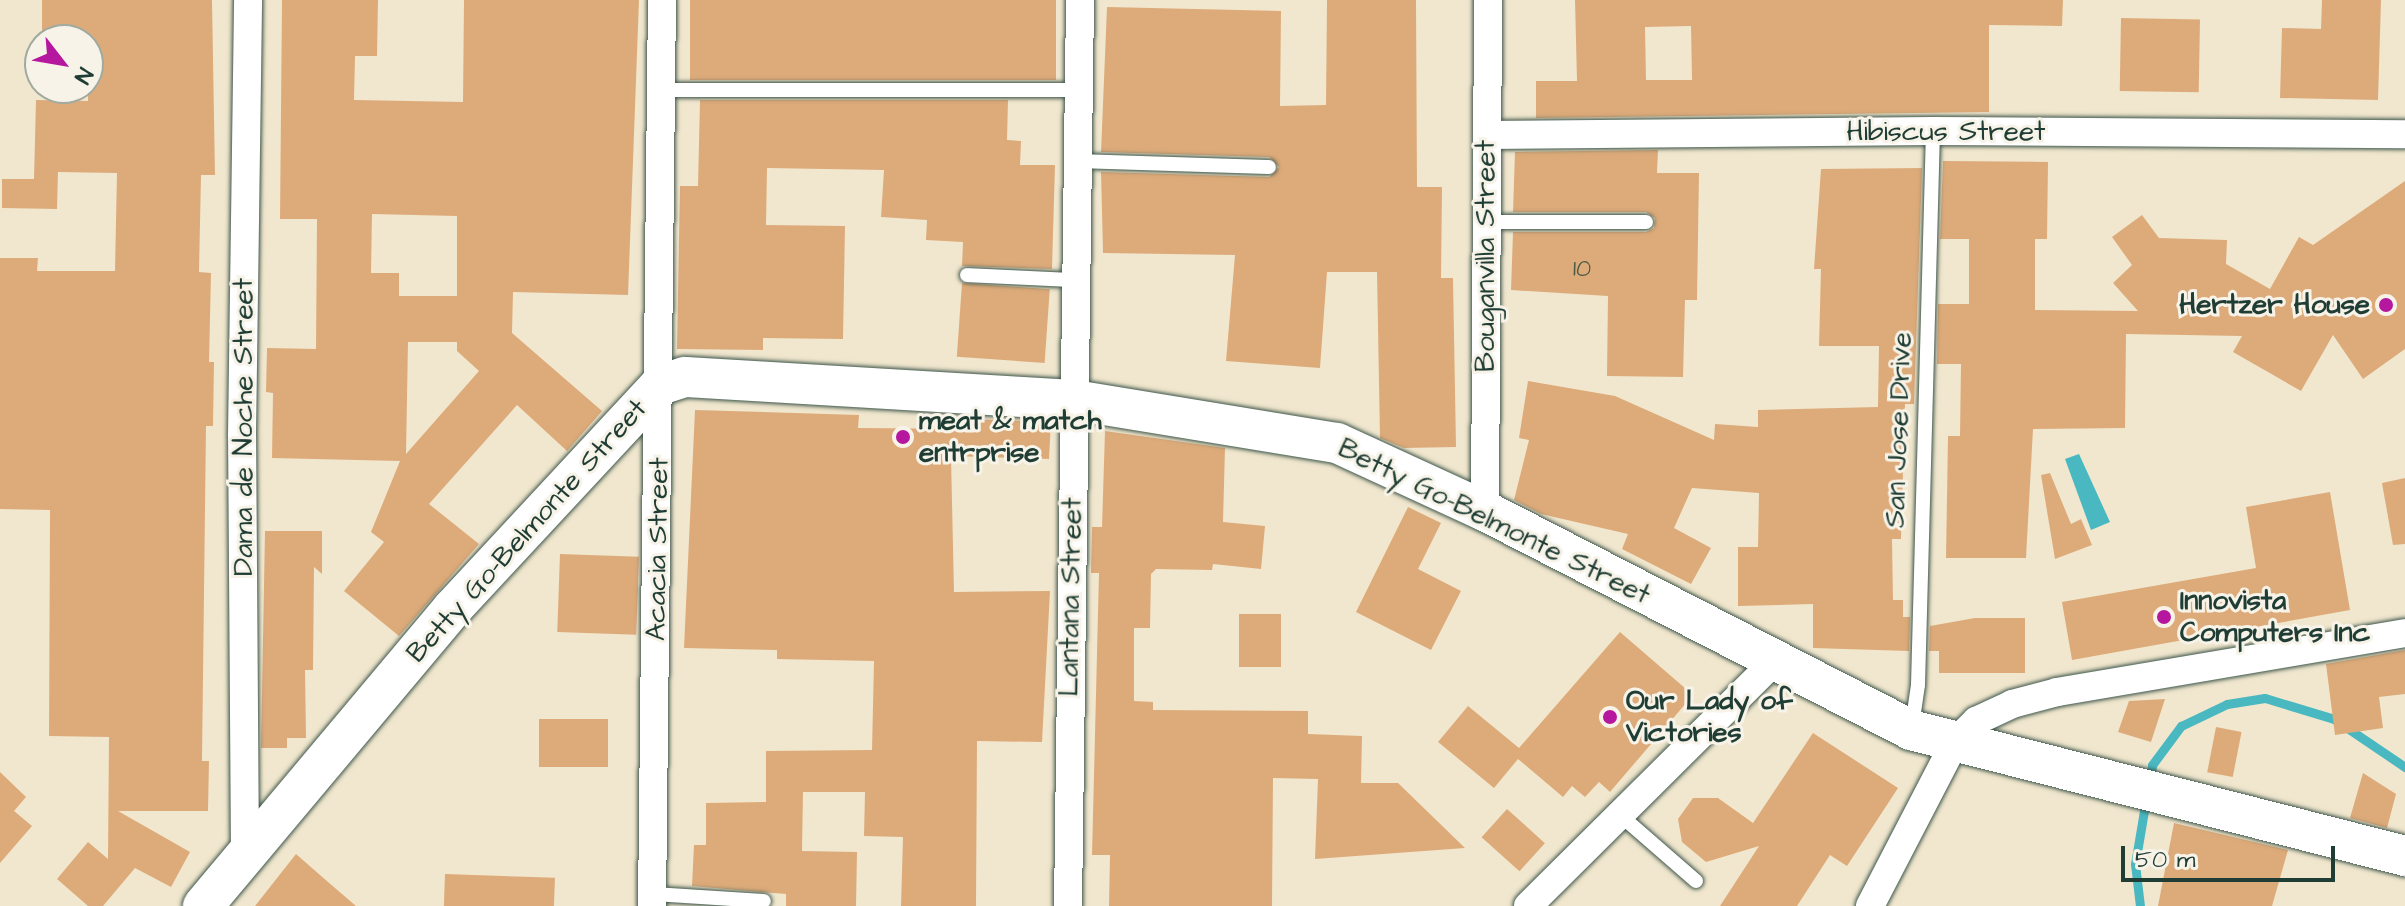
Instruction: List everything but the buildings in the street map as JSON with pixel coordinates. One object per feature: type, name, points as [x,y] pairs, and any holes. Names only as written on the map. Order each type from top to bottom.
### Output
[{"type":"street","name":"Dama de Noche Street","points":[[245,855],[242,435],[248,0]]},
{"type":"street","name":"Acacia Street","points":[[652,900],[662,0]]},
{"type":"street","name":"Lantana Street","points":[[1068,906],[1080,0]]},
{"type":"street","name":"Bouganvilla Street","points":[[1485,511],[1488,0]]},
{"type":"street","name":"Hibiscus Street","points":[[1487,135],[1933,131],[2405,134]]},
{"type":"street","name":"Betty Go-Belmonte Street","points":[[203,906],[452,609],[660,385],[685,377],[1074,400],[1312,436],[1388,464],[1485,511],[1773,663],[1911,730],[2405,856]]},
{"type":"street","points":[[1870,906],[1955,742],[1976,721],[2012,704],[2057,692],[2405,633]]},
{"type":"street","points":[[1528,906],[1773,663]]},
{"type":"lane","points":[[661,90],[1077,90]]},
{"type":"lane","name":"San Jose Drive","points":[[1911,730],[1919,669],[1933,131]]},
{"type":"lane","points":[[1076,161],[1269,167]]},
{"type":"lane","points":[[1487,222],[1646,222]]},
{"type":"lane","points":[[967,275],[1075,280]]},
{"type":"lane","points":[[1619,814],[1696,881]]},
{"type":"lane","points":[[652,900],[764,901]]},
{"type":"water","points":[[2079,454],[2110,522],[2091,530],[2065,459]]},
{"type":"waterway","points":[[2150,780],[2152,765],[2181,726],[2227,704],[2265,698],[2334,719],[2405,767]]},
{"type":"waterway","points":[[2140,906],[2135,864],[2146,799]]},
{"type":"place","name":"Hertzer House","points":[[2386,305]]},
{"type":"place","name":"meat & match entrprise","points":[[903,437]]},
{"type":"place","name":"Innovista Computers Inc","points":[[2164,617]]},
{"type":"place","name":"Our Lady of Victories","points":[[1610,717]]}]
